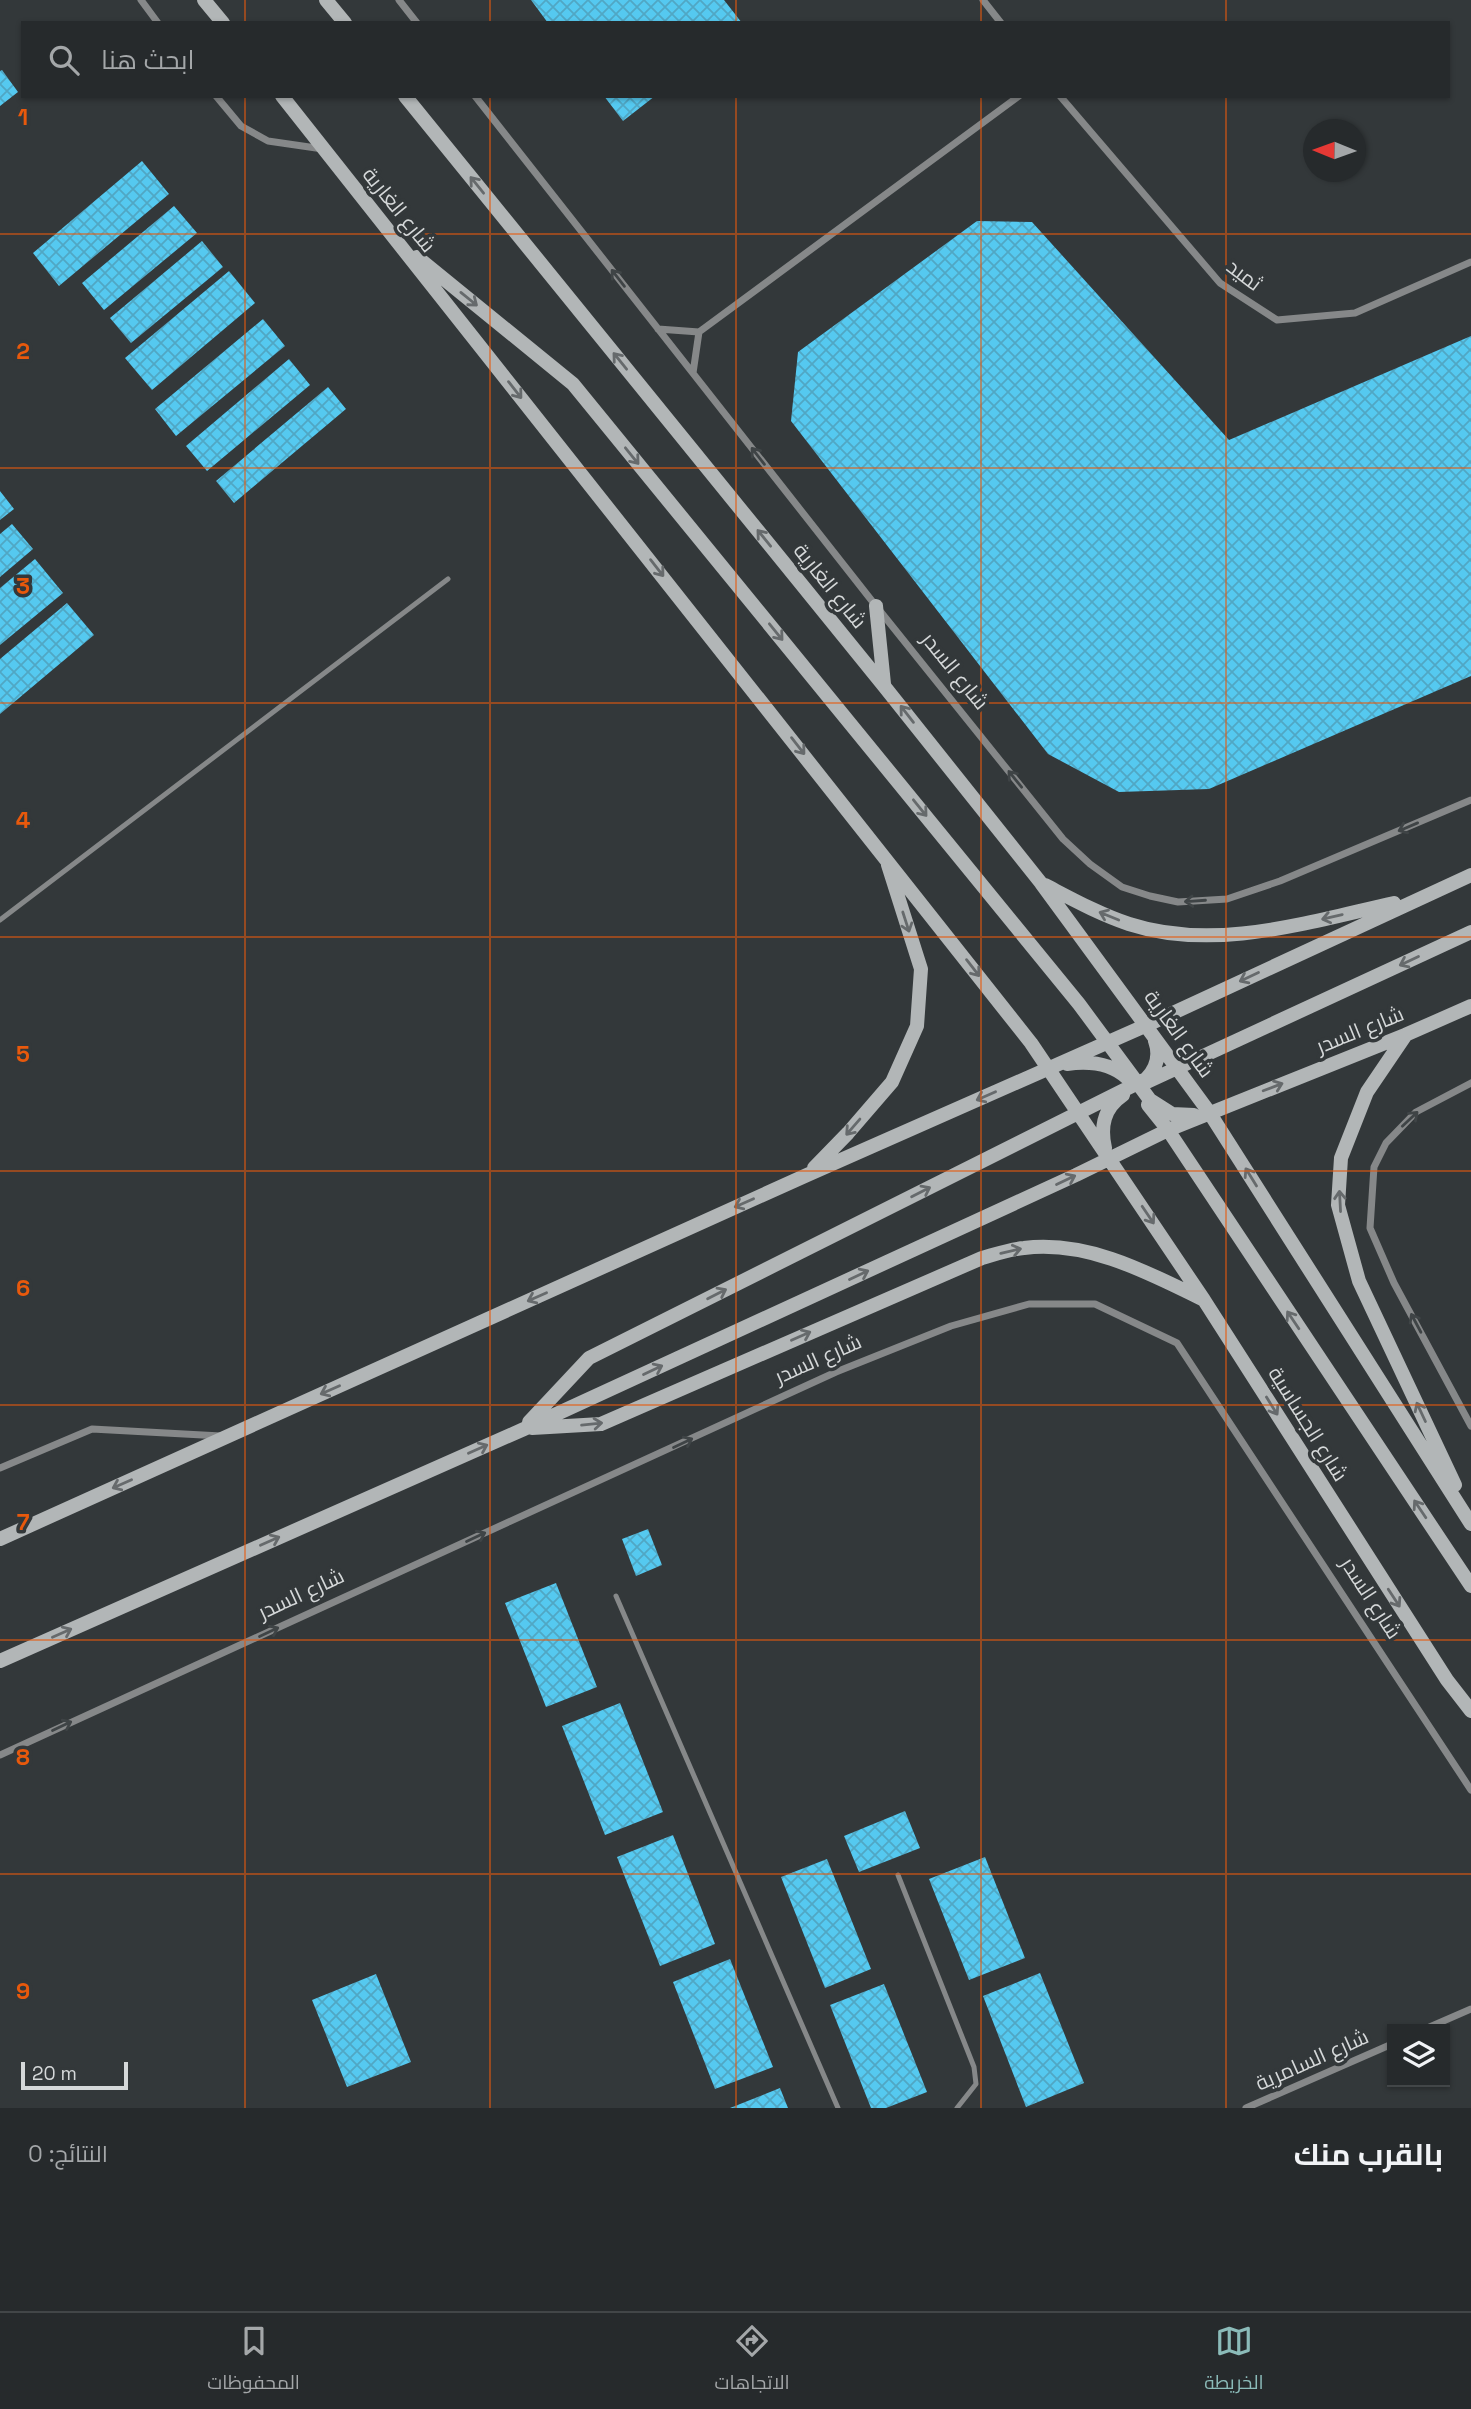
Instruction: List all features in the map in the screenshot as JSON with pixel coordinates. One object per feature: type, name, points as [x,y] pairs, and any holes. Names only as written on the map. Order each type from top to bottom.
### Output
[{"type":"main road","points":[[205,0],[221,21]]},
{"type":"main road","points":[[326,0],[343,21]]},
{"type":"main road","name":"شارع الغارية","points":[[284,98],[1027,1037],[1110,1159]]},
{"type":"main road","name":"شارع الغارية","points":[[407,98],[884,685],[1041,883],[1209,1112]]},
{"type":"main road","points":[[397,240],[573,384],[1079,1004],[1168,1130],[1471,1587]]},
{"type":"main road","points":[[876,606],[884,685]]},
{"type":"main road","points":[[807,1175],[892,1082],[917,1026],[921,969],[886,857]]},
{"type":"main road","points":[[0,1539],[807,1175],[1147,1025],[1471,876]]},
{"type":"main road","points":[[1041,883],[1088,908],[1130,924],[1175,934],[1241,934],[1276,929],[1423,897]]},
{"type":"main road","points":[[524,1429],[589,1358],[1080,1113],[1471,932]]},
{"type":"main road","name":"شارع السدر","points":[[0,1661],[524,1429],[1168,1130],[1471,1006]]},
{"type":"main road","points":[[1110,1159],[1103,1137],[1105,1116],[1119,1098],[1150,1075],[1158,1057],[1157,1044],[1147,1025]]},
{"type":"main road","points":[[1405,1035],[1367,1092],[1345,1147],[1341,1158],[1338,1205],[1359,1281],[1471,1518]]},
{"type":"main road","points":[[1049,1068],[1076,1063],[1101,1064],[1116,1070],[1155,1105],[1172,1114],[1185,1116],[1209,1112],[1471,1524]]},
{"type":"main road","name":"شارع الجساسية","points":[[1110,1159],[1204,1300],[1447,1680],[1471,1711]]},
{"type":"main road","points":[[524,1429],[601,1424],[982,1258],[1025,1248],[1071,1248],[1109,1257],[1204,1300]]},
{"type":"street","points":[[141,0],[157,21]]},
{"type":"street","points":[[400,0],[416,21]]},
{"type":"street","points":[[983,0],[999,21]]},
{"type":"street","points":[[218,98],[241,126],[268,141],[325,150]]},
{"type":"street","name":"شارع الغارية","points":[[477,98],[876,606]]},
{"type":"street","points":[[658,329],[699,332],[1015,98]]},
{"type":"street","name":"ثميد","points":[[1062,98],[1220,283],[1277,320],[1355,313],[1471,262]]},
{"type":"street","points":[[693,373],[699,332]]},
{"type":"street","name":"شارع السدر","points":[[876,606],[1063,839],[1090,864],[1122,887],[1178,902],[1227,899],[1280,881],[1471,800]]},
{"type":"street","points":[[1471,1083],[1416,1112],[1385,1143],[1374,1167],[1370,1228],[1394,1283],[1471,1426]]},
{"type":"street","name":"شارع السدر","points":[[0,1755],[836,1372],[951,1326],[1029,1304],[1095,1304],[1177,1343],[1471,1790]]},
{"type":"street","points":[[0,1468],[92,1429],[228,1436]]},
{"type":"street","points":[[1436,2024],[1471,2009]]},
{"type":"street","name":"شارع السامرية","points":[[1246,2108],[1387,2045]]},
{"type":"lane","points":[[0,920],[447,579]]},
{"type":"lane","points":[[616,1596],[838,2108]]},
{"type":"lane","points":[[898,1875],[974,2067],[976,2084],[957,2108]]},
{"type":"building","points":[[531,0],[724,0],[740,21],[547,21]]},
{"type":"building","points":[[2,70],[18,92],[0,106],[0,71]]},
{"type":"building","points":[[606,98],[652,98],[623,121]]},
{"type":"building","points":[[142,161],[169,194],[59,286],[33,253]]},
{"type":"building","points":[[174,206],[197,233],[104,310],[82,283]]},
{"type":"building","points":[[977,221],[1032,222],[1229,440],[1471,336],[1471,676],[1209,789],[1119,792],[1048,754],[791,421],[798,352]]},
{"type":"building","points":[[202,241],[223,267],[131,343],[110,318]]},
{"type":"building","points":[[229,271],[255,303],[152,390],[125,358]]},
{"type":"building","points":[[263,319],[285,346],[176,436],[155,409]]},
{"type":"building","points":[[289,359],[310,385],[207,471],[186,446]]},
{"type":"building","points":[[328,387],[346,409],[234,503],[216,481]]},
{"type":"building","points":[[0,491],[14,509],[0,520]]},
{"type":"building","points":[[12,524],[33,549],[0,577],[0,534]]},
{"type":"building","points":[[35,559],[63,593],[0,645],[0,588]]},
{"type":"building","points":[[67,603],[94,635],[0,714],[0,659]]},
{"type":"building","points":[[648,1529],[662,1565],[636,1576],[622,1539]]},
{"type":"building","points":[[556,1583],[597,1687],[546,1707],[505,1603]]},
{"type":"building","points":[[620,1703],[663,1812],[605,1835],[562,1726]]},
{"type":"building","points":[[905,1811],[920,1848],[859,1872],[844,1836]]},
{"type":"building","points":[[673,1835],[715,1944],[660,1966],[617,1857]]},
{"type":"building","points":[[985,1857],[1025,1958],[969,1980],[929,1879]]},
{"type":"building","points":[[827,1859],[871,1969],[825,1988],[781,1877]]},
{"type":"building","points":[[730,1959],[773,2067],[715,2089],[673,1982]]},
{"type":"building","points":[[1040,1973],[1084,2083],[1026,2107],[983,1996]]},
{"type":"building","points":[[376,1974],[411,2062],[347,2087],[312,2000]]},
{"type":"building","points":[[884,1984],[927,2092],[886,2108],[871,2108],[830,2005]]},
{"type":"building","points":[[780,2088],[788,2108],[730,2108]]}]
